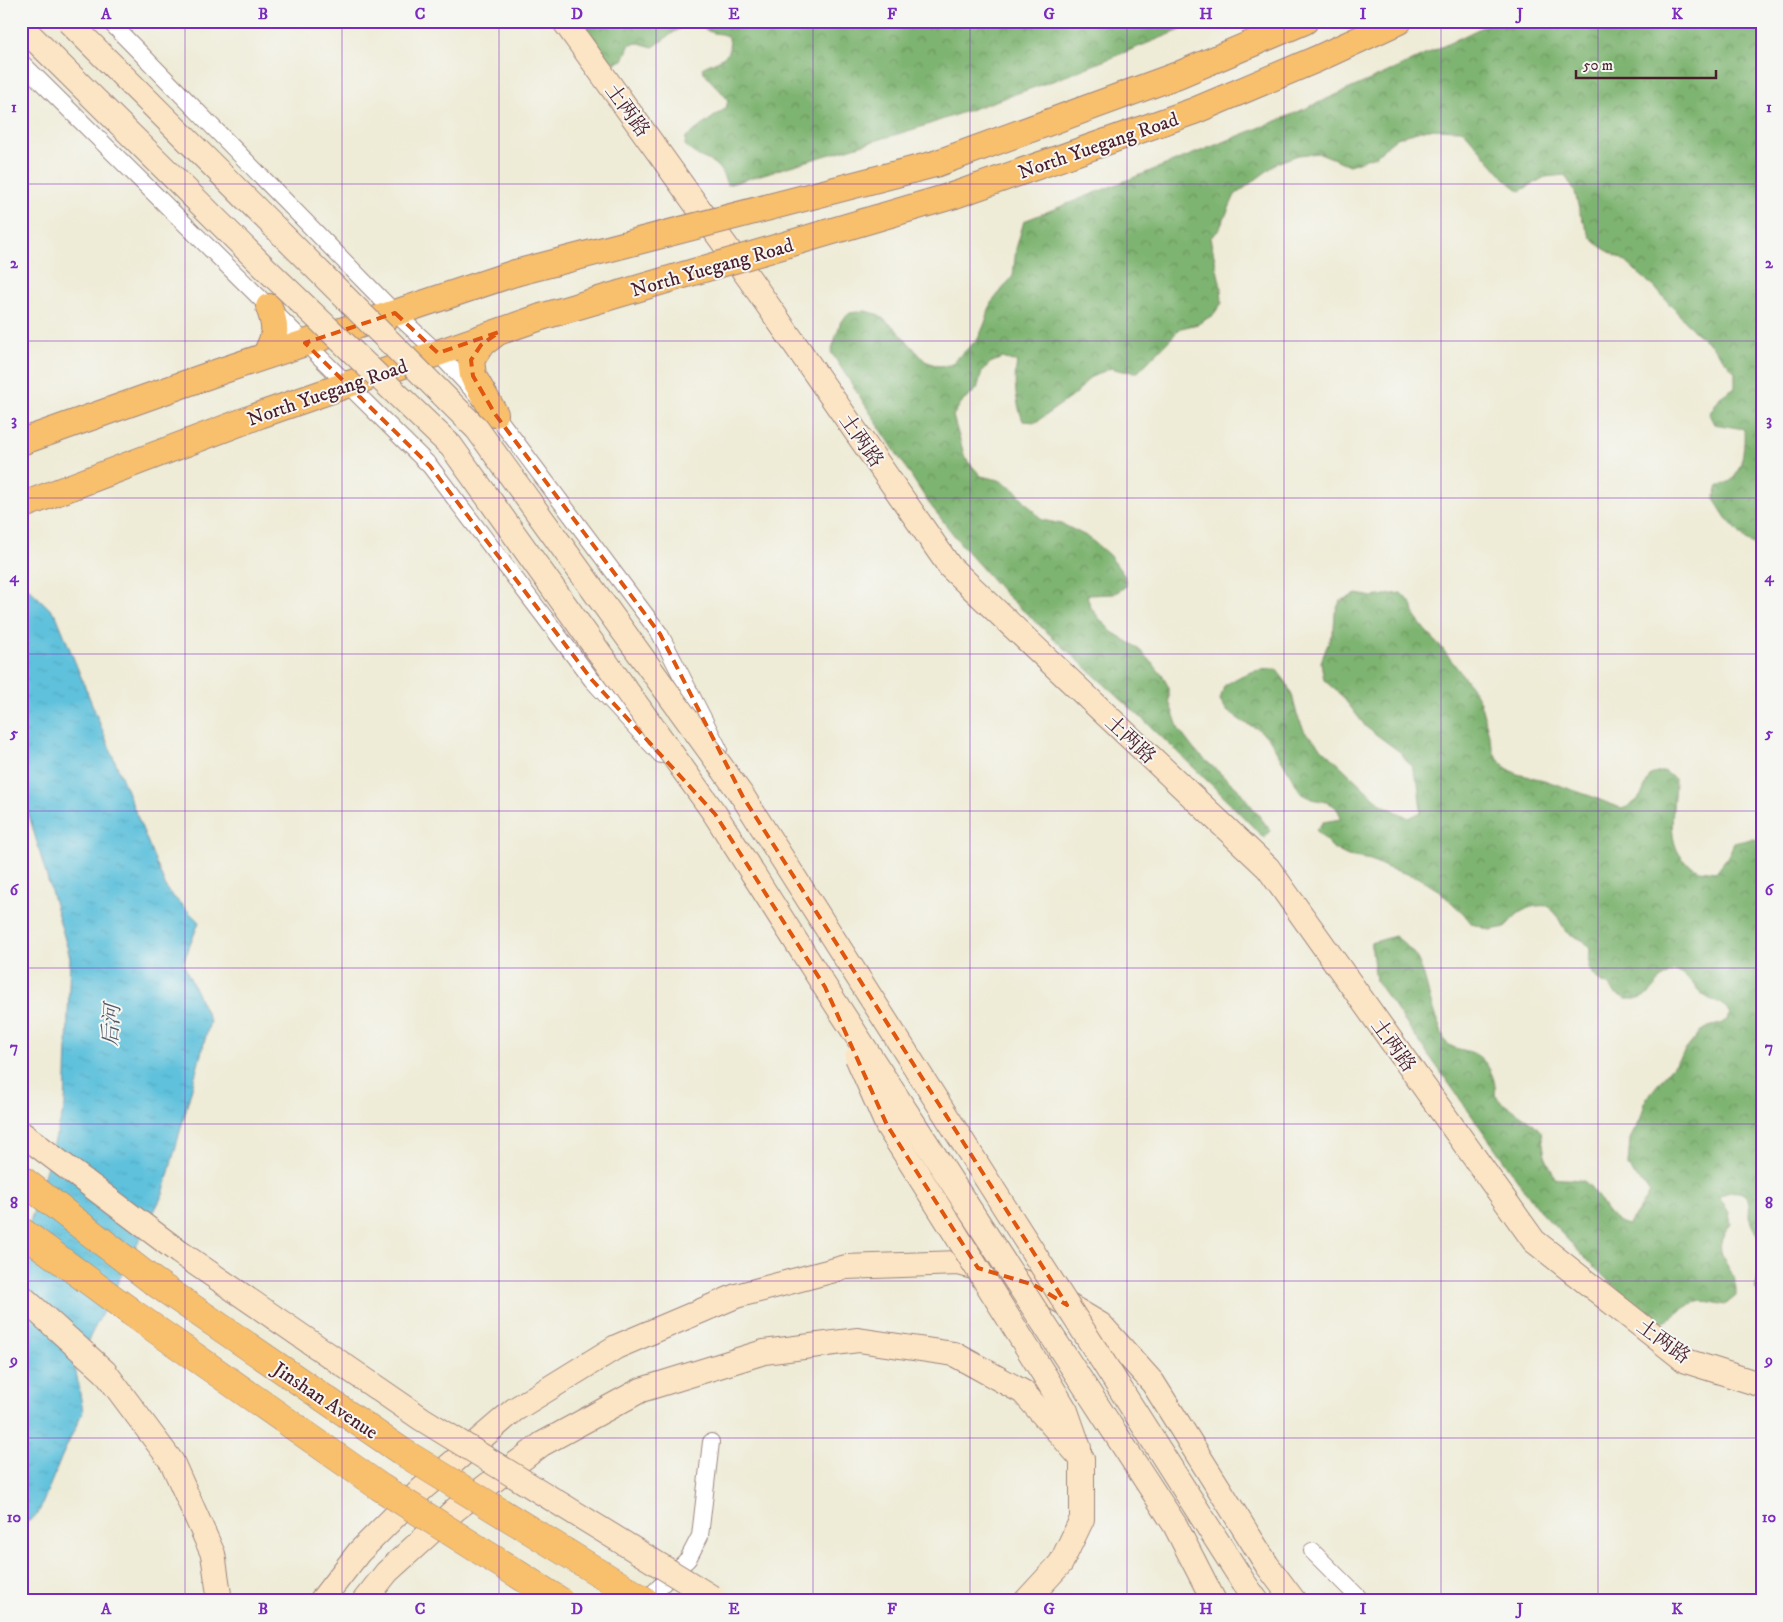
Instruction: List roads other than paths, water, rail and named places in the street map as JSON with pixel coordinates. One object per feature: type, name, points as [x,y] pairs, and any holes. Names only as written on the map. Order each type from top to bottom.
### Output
[{"type":"highway","name":"Jinshan Avenue","points":[[21,1180],[153,1281],[401,1451],[645,1601]]},
{"type":"highway","name":"Jinshan Avenue","points":[[21,1232],[131,1312],[380,1487],[560,1601]]},
{"type":"main road","points":[[68,21],[477,429],[743,797],[1257,1601]]},
{"type":"main road","name":"土两路","points":[[564,21],[752,281],[950,567],[1268,868],[1534,1241],[1686,1361],[1762,1385]]},
{"type":"main road","name":"North Yuegang Road","points":[[21,442],[224,370],[514,273],[934,164],[1178,75],[1305,21]]},
{"type":"main road","name":"North Yuegang Road","points":[[21,506],[260,415],[541,317],[956,195],[1194,111],[1317,59],[1399,21]]},
{"type":"main road","points":[[21,26],[270,272],[451,446],[715,814],[825,987],[1175,1525],[1214,1601]]},
{"type":"main road","points":[[265,356],[274,340],[276,326],[269,307]]},
{"type":"main road","points":[[494,414],[474,376],[471,360],[481,345],[498,332]]},
{"type":"main road","points":[[825,987],[888,1125],[1066,1411],[1082,1459],[1082,1519],[1061,1563],[1026,1601]]},
{"type":"main road","points":[[21,1133],[179,1252],[422,1419],[720,1601]]},
{"type":"main road","points":[[321,1601],[359,1552],[422,1489],[514,1410],[616,1347],[736,1296],[846,1267],[959,1263],[1034,1285],[1101,1325],[1153,1383],[1268,1565],[1294,1601]]},
{"type":"main road","points":[[21,1296],[105,1372],[172,1462],[213,1554],[220,1601]]},
{"type":"main road","points":[[364,1601],[387,1572],[456,1509],[542,1444],[641,1390],[764,1352],[858,1340],[954,1354],[1023,1392],[1082,1459]]},
{"type":"street","points":[[109,21],[395,312],[438,353],[494,414],[660,634],[743,797]]},
{"type":"street","points":[[21,62],[430,466],[592,680],[715,814]]},
{"type":"street","points":[[645,1601],[688,1559],[700,1536],[711,1442]]},
{"type":"street","points":[[1312,1551],[1362,1601]]},
{"type":"water","name":"后河","points":[[21,581],[56,615],[167,890],[199,922],[183,963],[210,1021],[163,1194],[75,1366],[83,1411],[38,1514],[21,1527],[21,1252],[65,1106],[70,957],[25,801],[21,795]]}]
